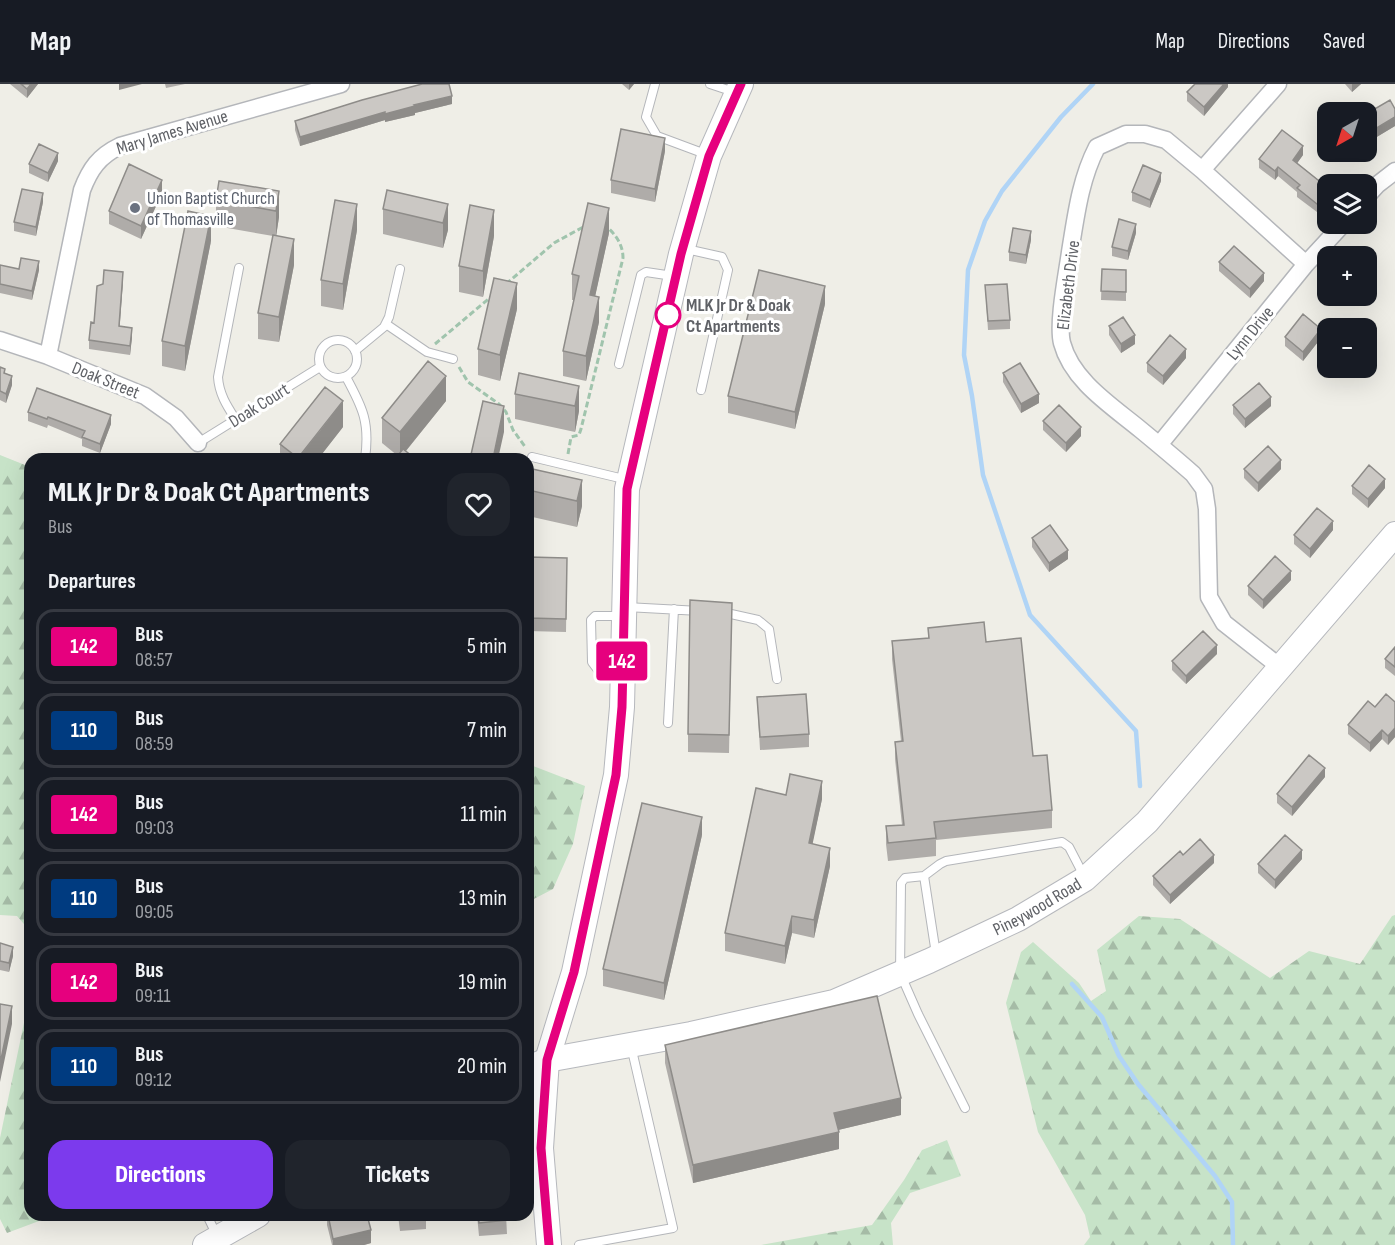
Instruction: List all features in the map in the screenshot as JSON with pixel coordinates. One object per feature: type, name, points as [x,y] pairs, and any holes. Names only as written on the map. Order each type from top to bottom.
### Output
[{"type":"street","name":"Mary James Avenue","points":[[48,356],[82,190],[96,162],[120,146],[341,84]]},
{"type":"street","points":[[1202,170],[1278,84]]},
{"type":"street","points":[[549,1245],[537,1064],[574,972],[616,775],[622,707],[627,489],[683,248],[709,156],[739,88]]},
{"type":"street","name":"Elizabeth Drive","points":[[1280,667],[1224,623],[1209,597],[1208,530],[1204,489],[1193,474],[1093,390],[1072,364],[1061,342],[1064,292],[1082,183],[1088,164],[1097,147],[1126,134],[1145,134],[1166,140],[1306,264]]},
{"type":"street","points":[[1377,185],[1395,171]]},
{"type":"street","name":"Lynn Drive","points":[[1159,445],[1306,264],[1334,234]]},
{"type":"street","name":"Doak Street","points":[[0,340],[48,356],[145,396],[176,418],[198,443]]},
{"type":"street","name":"Pineywood Road","points":[[537,1064],[691,1034],[834,1002],[1018,919],[1085,879],[1147,822],[1395,534]]},
{"type":"street","points":[[211,1241],[247,1221]]},
{"type":"lane","points":[[655,84],[646,117],[657,136],[709,156]]},
{"type":"lane","points":[[711,84],[739,88]]},
{"type":"lane","points":[[683,248],[722,257],[728,270],[701,390]]},
{"type":"lane","points":[[236,420],[222,399],[218,377],[239,268]]},
{"type":"lane","points":[[355,351],[386,324],[400,269]]},
{"type":"lane","points":[[619,364],[641,275],[646,272],[676,277]]},
{"type":"lane","points":[[386,324],[427,352],[453,358]]},
{"type":"lane","points":[[333,341],[345,342],[355,351],[357,363],[351,373],[346,376],[334,378],[320,367],[322,349],[333,341]]},
{"type":"lane","name":"Doak Court","points":[[198,443],[320,367]]},
{"type":"lane","points":[[346,376],[363,409],[367,426],[365,453]]},
{"type":"lane","points":[[534,457],[629,480]]},
{"type":"lane","points":[[668,723],[674,609]]},
{"type":"lane","points":[[623,611],[674,609],[722,612],[758,620],[769,628],[777,678]]},
{"type":"lane","points":[[965,1108],[900,973],[901,883],[905,878],[924,876],[946,861],[1062,842],[1069,847],[1085,879]]},
{"type":"lane","points":[[924,876],[936,957]]},
{"type":"lane","points":[[579,1245],[673,1228],[631,1045]]},
{"type":"lane","points":[[208,1221],[211,1241]]},
{"type":"path","points":[[427,352],[554,243],[593,222]]},
{"type":"path","points":[[566,465],[570,437],[579,435],[581,429],[623,258],[623,250],[617,238],[604,225]]},
{"type":"path","points":[[453,358],[468,382],[499,404],[506,412],[513,430],[529,453]]},
{"type":"green space","points":[[0,455],[24,465],[24,924],[17,916],[0,915]]},
{"type":"green space","points":[[534,766],[585,786],[573,844],[553,889],[534,899]]},
{"type":"green space","points":[[1395,915],[1395,1245],[1084,1245],[1090,1237],[1085,1215],[1038,1132],[1006,1003],[1021,952],[1033,942],[1079,983],[1091,1001],[1106,991],[1097,950],[1139,916],[1180,919],[1270,978],[1309,951],[1360,964],[1392,916]]},
{"type":"green space","points":[[24,1023],[24,1221],[39,1221],[7,1233],[0,1219],[0,1138]]},
{"type":"green space","points":[[947,1140],[961,1176],[910,1193],[891,1223],[893,1245],[761,1245],[872,1225],[922,1150]]},
{"type":"building","points":[[21,84],[31,84],[27,89]]},
{"type":"building","points":[[422,84],[449,84],[452,96],[385,114],[385,112],[300,137],[295,121]]},
{"type":"building","points":[[1195,84],[1224,84],[1204,107],[1187,92]]},
{"type":"building","points":[[1390,100],[1395,109],[1395,117],[1377,128],[1377,108]]},
{"type":"building","points":[[621,129],[665,138],[655,189],[611,180]]},
{"type":"building","points":[[1282,130],[1303,146],[1293,160],[1317,179],[1317,204],[1297,188],[1300,185],[1278,167],[1275,171],[1259,159]]},
{"type":"building","points":[[39,144],[58,153],[48,173],[29,164]]},
{"type":"building","name":"Union Baptist Church of Thomasville","points":[[129,164],[162,180],[141,226],[109,211]]},
{"type":"building","points":[[1143,165],[1161,173],[1150,200],[1132,192]]},
{"type":"building","points":[[219,181],[279,191],[276,211],[216,200]]},
{"type":"building","points":[[22,189],[43,193],[36,227],[14,222]]},
{"type":"building","points":[[387,190],[448,204],[443,223],[383,209]]},
{"type":"building","points":[[335,200],[357,204],[343,284],[321,280]]},
{"type":"building","points":[[588,203],[609,208],[590,295],[599,297],[586,356],[563,351],[579,276],[572,274]]},
{"type":"building","points":[[470,205],[494,210],[483,271],[459,266]]},
{"type":"building","points":[[188,211],[211,216],[185,346],[162,341]]},
{"type":"building","points":[[1119,219],[1136,224],[1128,251],[1112,247]]},
{"type":"building","points":[[1013,228],[1031,231],[1026,255],[1009,252]]},
{"type":"building","points":[[273,235],[294,239],[279,317],[258,313]]},
{"type":"building","points":[[1234,246],[1264,273],[1250,289],[1219,262]]},
{"type":"building","points":[[21,258],[39,261],[32,291],[0,284],[0,265],[19,269]]},
{"type":"building","points":[[1102,269],[1126,270],[1126,292],[1101,291]]},
{"type":"building","points":[[104,270],[123,272],[119,326],[132,328],[130,346],[89,340],[91,322],[94,323],[97,286],[103,284]]},
{"type":"building","points":[[759,270],[825,286],[795,412],[728,396]]},
{"type":"building","points":[[494,278],[517,283],[500,355],[478,349]]},
{"type":"building","points":[[1007,284],[1010,320],[988,321],[985,285]]},
{"type":"building","points":[[1303,314],[1317,326],[1317,334],[1303,352],[1285,337]]},
{"type":"building","points":[[1123,317],[1135,335],[1121,344],[1109,326]]},
{"type":"building","points":[[1170,335],[1186,349],[1163,376],[1147,363]]},
{"type":"building","points":[[428,361],[446,376],[400,432],[382,418]]},
{"type":"building","points":[[1020,363],[1039,394],[1021,404],[1003,373]]},
{"type":"building","points":[[0,367],[5,369],[4,373],[12,376],[6,394],[0,391]]},
{"type":"building","points":[[519,373],[579,386],[575,406],[515,394]]},
{"type":"building","points":[[1259,383],[1271,397],[1245,419],[1233,405]]},
{"type":"building","points":[[325,387],[343,401],[302,453],[292,453],[280,444]]},
{"type":"building","points":[[37,388],[111,415],[100,444],[82,437],[85,431],[28,412]]},
{"type":"building","points":[[483,401],[504,406],[494,453],[471,453]]},
{"type":"building","points":[[1059,405],[1081,427],[1066,443],[1043,421]]},
{"type":"building","points":[[1268,446],[1281,460],[1258,483],[1244,469]]},
{"type":"building","points":[[1369,465],[1385,479],[1368,499],[1352,486]]},
{"type":"building","points":[[534,469],[582,480],[577,501],[534,491]]},
{"type":"building","points":[[1317,508],[1333,521],[1310,549],[1294,535]]},
{"type":"building","points":[[1050,525],[1068,550],[1049,563],[1032,538]]},
{"type":"building","points":[[1275,556],[1291,571],[1263,600],[1248,586]]},
{"type":"building","points":[[534,557],[567,558],[566,619],[534,618]]},
{"type":"building","points":[[690,600],[732,603],[729,735],[688,734]]},
{"type":"building","points":[[984,622],[986,642],[1021,638],[1033,756],[1047,755],[1052,810],[934,822],[936,838],[888,843],[886,826],[904,825],[895,742],[903,741],[892,641],[929,638],[928,628]]},
{"type":"building","points":[[1203,631],[1217,645],[1186,676],[1172,661]]},
{"type":"building","points":[[1395,647],[1395,667],[1385,659]]},
{"type":"building","points":[[806,694],[809,734],[760,737],[757,697]]},
{"type":"building","points":[[1386,694],[1395,702],[1395,728],[1388,736],[1382,730],[1370,743],[1348,725],[1368,701],[1375,707]]},
{"type":"building","points":[[1309,755],[1325,768],[1292,807],[1277,794]]},
{"type":"building","points":[[790,774],[822,781],[809,843],[830,848],[814,920],[792,916],[785,946],[725,933],[756,788],[786,795]]},
{"type":"building","points":[[642,803],[702,817],[664,983],[603,969]]},
{"type":"building","points":[[1285,835],[1302,850],[1275,880],[1258,864]]},
{"type":"building","points":[[1200,839],[1214,855],[1170,895],[1153,876],[1180,851],[1183,855]]},
{"type":"building","points":[[0,943],[13,947],[9,963],[0,961]]},
{"type":"building","points":[[877,996],[901,1098],[834,1113],[839,1132],[693,1165],[665,1045]]},
{"type":"building","points":[[0,1004],[12,1006],[0,1064]]},
{"type":"building","points":[[329,1221],[369,1221],[371,1230],[333,1239]]},
{"type":"waterway","points":[[1093,84],[1061,117],[1002,191],[985,221],[968,270],[964,355],[983,475],[1030,615],[1136,731],[1140,786]]},
{"type":"waterway","points":[[1072,984],[1102,1017],[1119,1056],[1138,1084],[1215,1176],[1232,1202],[1233,1245]]},
{"type":"bus line","name":"142","points":[[549,1245],[541,1148],[547,1060],[574,972],[616,775],[622,707],[627,489],[681,254],[709,156],[741,84]]},
{"type":"place","name":"Union Baptist Church of Thomasville","points":[[135,208]]},
{"type":"place","name":"MLK Jr Dr & Doak Ct Apartments","points":[[668,315]]}]
